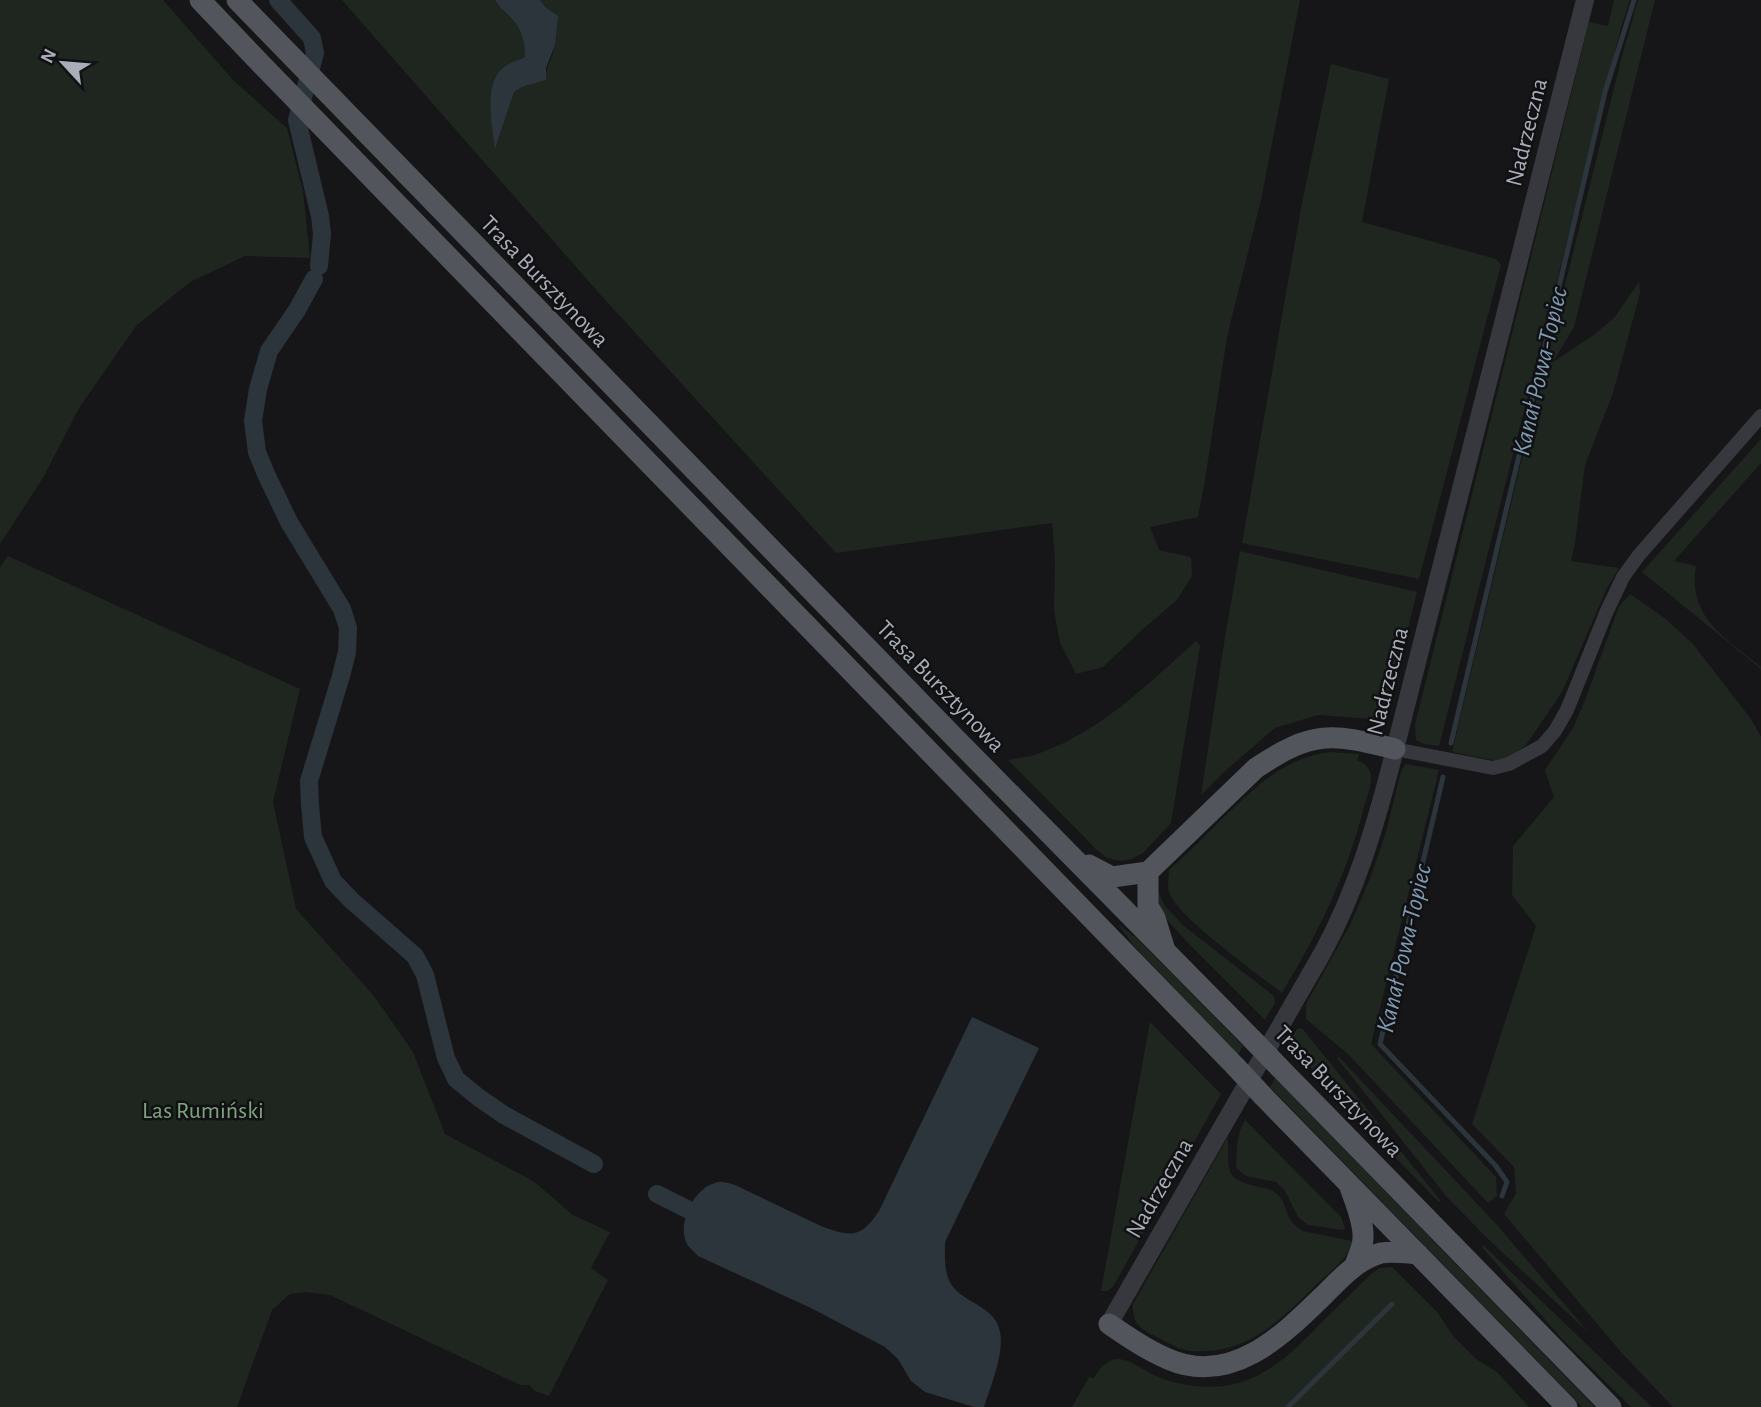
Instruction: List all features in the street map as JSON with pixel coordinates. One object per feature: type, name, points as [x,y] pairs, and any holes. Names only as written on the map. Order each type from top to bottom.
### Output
[{"type":"main road","points":[[200,0],[1567,1407]]},
{"type":"main road","name":"Trasa Bursztynowa","points":[[237,0],[1611,1407]]},
{"type":"main road","points":[[1071,856],[1112,877],[1148,872],[1256,768],[1297,744],[1322,737],[1350,738],[1395,748]]},
{"type":"main road","points":[[1148,872],[1148,906],[1166,951]]},
{"type":"main road","points":[[1349,1185],[1363,1225],[1363,1238],[1355,1265]]},
{"type":"main road","points":[[1109,1324],[1137,1343],[1170,1360],[1206,1367],[1236,1362],[1264,1348],[1292,1327],[1355,1265],[1379,1254],[1418,1254]]},
{"type":"street","name":"Nadrzeczna","points":[[1109,1324],[1331,937],[1365,858],[1585,0]]},
{"type":"street","points":[[1395,748],[1493,768],[1509,764],[1542,746],[1555,731],[1567,710],[1600,625],[1623,577],[1639,555],[1761,416]]},
{"type":"green space","points":[[0,0],[163,0],[233,80],[287,128],[303,191],[310,258],[245,256],[190,282],[136,326],[79,408],[43,478],[0,544]]},
{"type":"green space","points":[[342,0],[495,0],[520,31],[525,57],[503,67],[496,147],[514,92],[546,80],[554,43],[540,0],[1300,0],[1261,200],[1227,337],[1198,517],[1150,527],[1159,550],[1191,557],[1192,576],[1177,600],[1103,667],[1076,674],[1060,643],[1054,610],[1055,561],[1052,523],[836,553],[598,292]]},
{"type":"green space","points":[[1614,0],[1630,0],[1439,746],[1424,744],[1416,740],[1415,725],[1589,22],[1608,26]]},
{"type":"green space","points":[[1638,0],[1655,0],[1574,327],[1553,362],[1614,318],[1639,282],[1640,293],[1613,393],[1585,465],[1571,561],[1619,568],[1606,590],[1562,692],[1526,745],[1503,762],[1452,752],[1522,458]]},
{"type":"green space","points":[[1331,64],[1389,79],[1362,222],[1496,259],[1501,265],[1419,579],[1242,543],[1301,208]]},
{"type":"green space","points":[[1761,439],[1761,463],[1674,561],[1696,566],[1697,599],[1703,613],[1723,636],[1761,669],[1642,572]]},
{"type":"green space","points":[[1240,551],[1417,592],[1388,708],[1382,715],[1372,719],[1318,715],[1275,728],[1201,795],[1225,637]]},
{"type":"green space","name":"Las Rumiński","points":[[8,556],[300,689],[273,802],[296,909],[374,996],[413,1052],[445,1134],[533,1181],[573,1215],[610,1232],[591,1268],[608,1280],[549,1396],[535,1391],[529,1385],[520,1385],[330,1295],[306,1292],[290,1294],[272,1310],[237,1407],[0,1407],[0,567]]},
{"type":"green space","points":[[1630,594],[1666,619],[1693,644],[1751,719],[1761,737],[1761,1407],[1673,1407],[1621,1352],[1504,1214],[1516,1193],[1514,1167],[1472,1124],[1536,926],[1512,895],[1513,846],[1554,797],[1545,770],[1573,728],[1619,606]]},
{"type":"green space","points":[[1196,641],[1200,646],[1171,823],[1143,853],[1120,861],[1107,858],[1008,760],[1040,753],[1062,744],[1104,719]]},
{"type":"green space","points":[[1329,752],[1359,754],[1357,760],[1370,772],[1370,787],[1337,887],[1312,940],[1282,993],[1202,930],[1175,903],[1169,892],[1169,870],[1271,776],[1297,761]]},
{"type":"green space","points":[[1406,764],[1439,770],[1371,1044],[1496,1177],[1497,1196],[1488,1203],[1349,1055],[1306,1019],[1306,1004],[1350,925],[1371,876],[1386,832],[1401,771]]},
{"type":"green space","points":[[1157,890],[1165,906],[1184,926],[1274,996],[1275,1003],[1265,1020],[1167,920],[1158,906]]},
{"type":"green space","points":[[1118,924],[1139,940],[1243,1046],[1238,1055],[1133,945]]},
{"type":"green space","points":[[1150,1022],[1221,1094],[1113,1287],[1101,1291]]},
{"type":"green space","points":[[1302,1028],[1441,1201],[1439,1202],[1382,1144],[1288,1043],[1297,1029]]},
{"type":"green space","points":[[1339,1057],[1498,1226],[1589,1333],[1446,1196],[1337,1058]]},
{"type":"green space","points":[[1275,1078],[1595,1407],[1582,1407],[1270,1087]]},
{"type":"green space","points":[[1245,1120],[1341,1217],[1345,1228],[1343,1230],[1308,1225],[1298,1217],[1284,1189],[1276,1182],[1246,1176],[1236,1168],[1238,1137]]},
{"type":"green space","points":[[1228,1137],[1229,1167],[1235,1178],[1275,1192],[1293,1223],[1303,1231],[1352,1241],[1348,1253],[1339,1263],[1268,1328],[1239,1344],[1223,1349],[1190,1351],[1172,1345],[1141,1327],[1135,1320],[1133,1304]]},
{"type":"green space","points":[[1483,1245],[1652,1407],[1631,1407],[1561,1338]]},
{"type":"green space","points":[[1392,1267],[1437,1312],[1454,1337],[1476,1359],[1497,1372],[1529,1407],[1072,1407],[1089,1377],[1094,1378],[1102,1367],[1119,1359],[1166,1380],[1203,1387],[1225,1386],[1254,1377],[1290,1353],[1372,1273],[1380,1268]]},
{"type":"shaded area","points":[[495,0],[540,0],[558,16],[555,45],[546,68],[546,80],[514,92],[495,149],[491,105],[493,83],[504,67],[525,57],[520,31]]},
{"type":"shaded area","points":[[972,1017],[1039,1048],[945,1242],[946,1271],[953,1287],[990,1313],[999,1328],[1001,1347],[984,1407],[974,1407],[925,1392],[911,1381],[898,1359],[885,1347],[811,1308],[698,1256],[688,1246],[684,1235],[686,1216],[695,1197],[710,1185],[721,1182],[735,1185],[823,1227],[849,1233],[861,1231],[879,1211]]},
{"type":"waterway","points":[[278,0],[312,38],[315,53],[297,120],[320,216],[322,234],[319,266]]},
{"type":"waterway","name":"Kanał Powa-Topiec","points":[[1451,743],[1605,92],[1634,0]]},
{"type":"waterway","points":[[314,279],[269,351],[258,389],[253,421],[257,452],[266,474],[289,522],[342,609],[348,628],[347,652],[341,676],[309,781],[313,837],[333,881],[415,956],[425,975],[446,1058],[456,1079],[504,1115],[594,1164]]},
{"type":"waterway","name":"Kanał Powa-Topiec","points":[[1443,777],[1380,1044],[1495,1165],[1507,1182],[1502,1196]]},
{"type":"waterway","points":[[657,1194],[689,1210]]},
{"type":"waterway","name":"Kanał Powa-Topiec","points":[[1288,1407],[1392,1304]]}]
